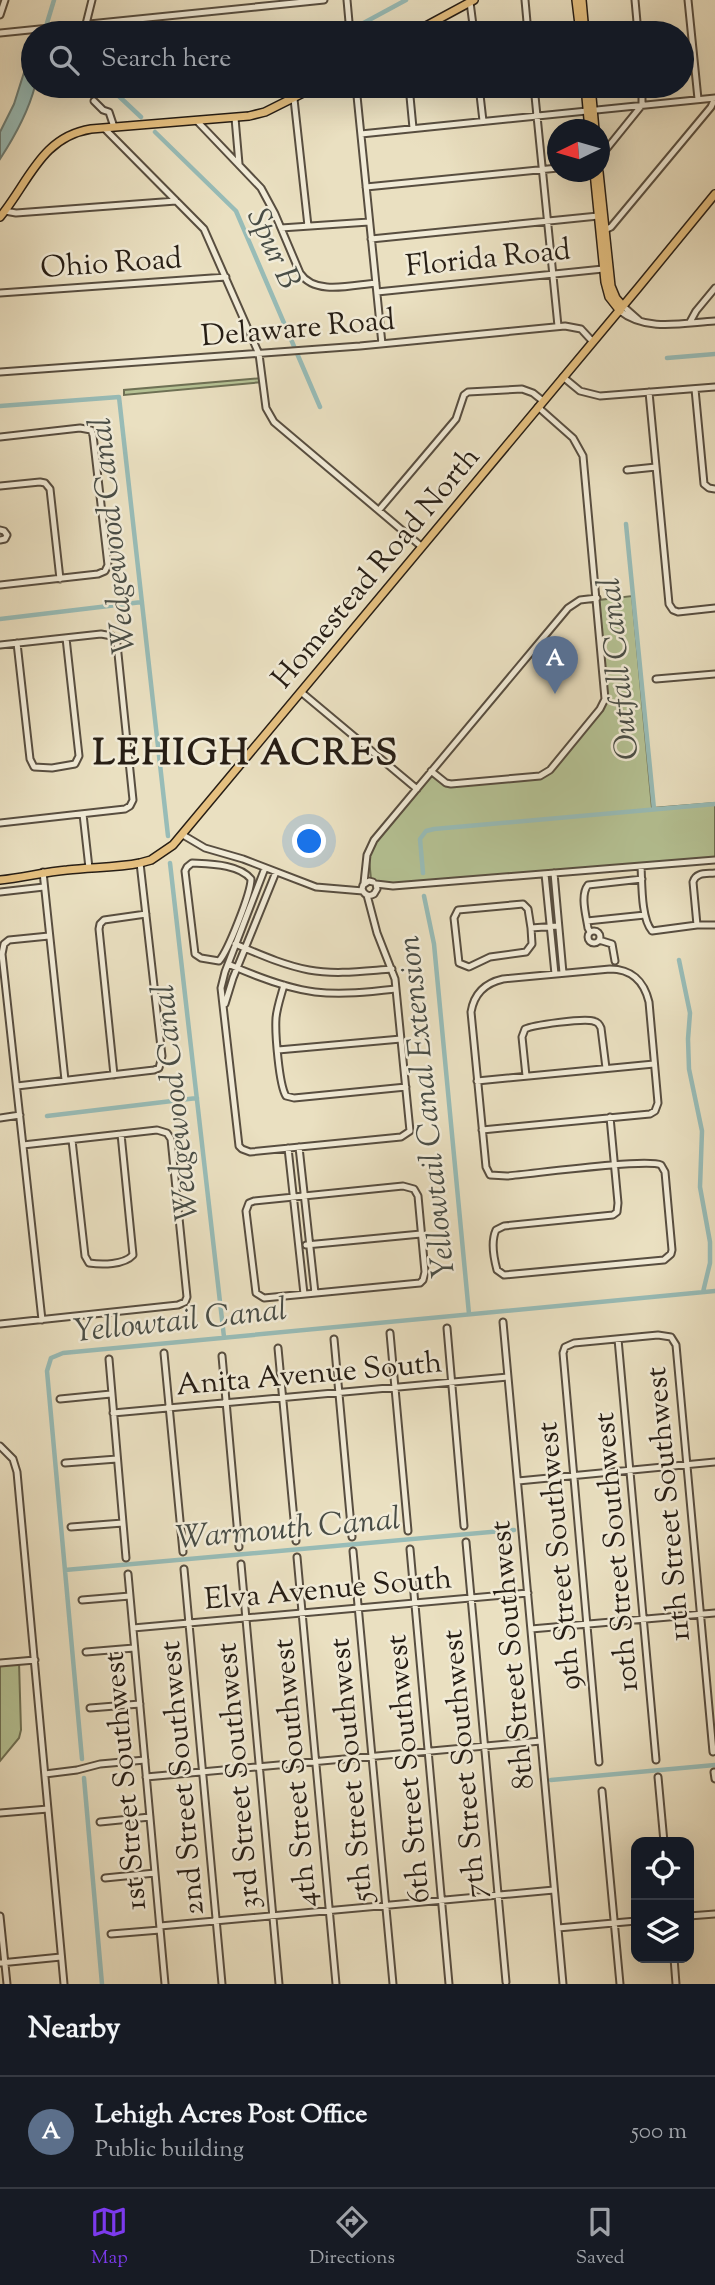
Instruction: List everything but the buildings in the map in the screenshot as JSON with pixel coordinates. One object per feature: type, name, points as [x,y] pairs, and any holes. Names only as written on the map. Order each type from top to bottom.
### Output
[{"type":"main road","points":[[576,0],[579,21]]},
{"type":"main road","points":[[582,0],[584,21]]},
{"type":"main road","points":[[435,21],[472,1]]},
{"type":"main road","points":[[587,98],[592,119]]},
{"type":"main road","points":[[590,119],[591,98]]},
{"type":"main road","points":[[3,214],[43,155],[54,144],[77,132],[235,117],[265,112],[294,99]]},
{"type":"main road","points":[[595,182],[603,268],[609,297],[622,309]]},
{"type":"main road","points":[[600,182],[611,286],[622,309]]},
{"type":"main road","name":"Homestead Road North","points":[[0,879],[140,863],[160,855],[183,835],[715,194]]},
{"type":"street","points":[[0,15],[5,0]]},
{"type":"street","points":[[87,21],[92,0]]},
{"type":"street","points":[[116,21],[324,0]]},
{"type":"street","points":[[347,0],[349,21]]},
{"type":"street","points":[[525,0],[527,21]]},
{"type":"street","points":[[635,0],[637,21]]},
{"type":"street","points":[[688,0],[690,21]]},
{"type":"street","points":[[472,1],[473,21]]},
{"type":"street","points":[[0,33],[21,31]]},
{"type":"street","points":[[694,59],[698,99]]},
{"type":"street","points":[[356,98],[382,344]]},
{"type":"street","points":[[410,98],[413,128]]},
{"type":"street","points":[[480,98],[483,121]]},
{"type":"street","points":[[535,98],[558,326]]},
{"type":"street","points":[[610,144],[642,105],[642,98]]},
{"type":"street","points":[[361,134],[715,98],[711,107],[611,227],[605,230]]},
{"type":"street","points":[[294,99],[308,226]]},
{"type":"street","points":[[94,101],[109,112],[114,127]]},
{"type":"street","points":[[235,117],[239,164]]},
{"type":"street","points":[[197,121],[261,188],[300,273],[310,283],[328,287],[376,283]]},
{"type":"street","points":[[104,128],[204,229],[260,354],[266,408],[274,422],[422,547]]},
{"type":"street","points":[[366,187],[547,169]]},
{"type":"street","points":[[3,214],[176,201]]},
{"type":"street","points":[[371,239],[598,216]]},
{"type":"street","points":[[281,228],[369,222]]},
{"type":"street","name":"Florida Road","points":[[377,292],[603,268]]},
{"type":"street","name":"Ohio Road","points":[[0,293],[226,277]]},
{"type":"street","points":[[690,323],[715,288]]},
{"type":"street","points":[[622,309],[642,323],[658,325],[715,321]]},
{"type":"street","name":"Delaware Road","points":[[0,372],[382,344],[558,326],[576,326],[593,342]]},
{"type":"street","points":[[564,377],[580,391],[594,395],[715,387]]},
{"type":"street","points":[[379,510],[456,419],[464,395],[468,392],[523,388],[533,393],[573,438],[583,456],[605,699],[600,709],[550,770],[536,777],[457,784],[446,783],[431,771]]},
{"type":"street","points":[[695,389],[704,484],[715,489]]},
{"type":"street","points":[[649,392],[669,604],[678,612],[715,608]]},
{"type":"street","points":[[0,437],[80,428],[91,430],[108,560],[105,571],[98,574],[0,585]]},
{"type":"street","points":[[627,470],[656,467]]},
{"type":"street","points":[[0,486],[46,483],[50,494],[60,579]]},
{"type":"street","points":[[0,530],[7,535],[0,540]]},
{"type":"street","points":[[265,868],[232,943],[221,988],[239,1146],[250,1152],[407,1135],[410,1126],[396,989],[371,906],[367,863],[371,844],[568,608],[580,600],[597,597]]},
{"type":"street","points":[[0,645],[102,634],[113,636],[117,644],[133,800],[125,809],[0,823]]},
{"type":"street","points":[[17,643],[30,759],[34,767],[52,768],[75,764],[79,757],[66,638]]},
{"type":"street","points":[[656,679],[715,674]]},
{"type":"street","points":[[301,692],[417,789]]},
{"type":"street","points":[[83,814],[89,868]]},
{"type":"street","points":[[183,835],[205,848],[323,889],[350,890],[715,860]]},
{"type":"street","points":[[17,1086],[159,1068],[162,1056],[140,863]]},
{"type":"street","points":[[232,943],[219,961],[214,962],[195,955],[186,868],[192,863],[243,872],[251,879],[252,893]]},
{"type":"street","points":[[641,866],[645,915],[652,931],[715,925]]},
{"type":"street","points":[[43,872],[65,1080]]},
{"type":"street","points":[[224,1007],[276,872]]},
{"type":"street","points":[[554,873],[563,974]]},
{"type":"street","points":[[697,925],[694,877],[715,873]]},
{"type":"street","points":[[545,874],[555,974]]},
{"type":"street","points":[[615,961],[612,944],[599,940],[599,933],[596,931],[590,932],[585,888],[588,885],[642,879]]},
{"type":"street","points":[[0,892],[44,887]]},
{"type":"street","points":[[523,904],[528,909],[531,928],[532,944],[526,952],[491,957],[469,967],[458,963],[454,918],[458,910],[523,904]]},
{"type":"street","points":[[114,1075],[100,924],[108,919],[146,914]]},
{"type":"street","points":[[587,921],[645,915]]},
{"type":"street","points":[[531,928],[558,926]]},
{"type":"street","points":[[42,1320],[2,950],[9,940],[49,936]]},
{"type":"street","points":[[232,943],[287,964],[316,971],[392,969]]},
{"type":"street","points":[[228,964],[284,985],[327,993],[396,989]]},
{"type":"street","points":[[482,1130],[610,1117],[650,1114],[655,1111],[658,1104],[649,1002],[647,992],[640,981],[629,972],[617,969],[497,980],[478,993],[471,1012],[477,1081],[482,1130],[486,1167],[490,1175],[507,1176],[615,1166],[652,1163],[661,1165],[665,1172],[672,1250],[664,1260],[504,1275],[496,1265],[494,1235],[496,1230],[504,1226],[617,1212],[618,1203],[615,1166],[610,1117]]},
{"type":"street","points":[[284,985],[276,1022],[283,1092],[290,1098],[406,1087]]},
{"type":"street","points":[[526,1076],[522,1037],[525,1029],[577,1021],[590,1020],[599,1024],[606,1068]]},
{"type":"street","points":[[278,1050],[401,1039]]},
{"type":"street","points":[[477,1081],[654,1064]]},
{"type":"street","points":[[0,1118],[20,1115]]},
{"type":"street","points":[[0,1324],[178,1305],[185,1302],[188,1292],[171,1139],[167,1133],[157,1130],[23,1145]]},
{"type":"street","points":[[72,1140],[85,1256],[89,1263],[126,1261],[133,1255],[121,1134]]},
{"type":"street","points":[[299,1147],[315,1293]]},
{"type":"street","points":[[288,1148],[304,1294]]},
{"type":"street","points":[[403,1186],[414,1189],[418,1196],[424,1280],[412,1285],[264,1298],[258,1296],[248,1235],[248,1203],[304,1196],[403,1186]]},
{"type":"street","points":[[299,1246],[421,1234]]},
{"type":"street","name":"8th Street Southwest","points":[[503,1322],[563,1984]]},
{"type":"street","points":[[447,1328],[464,1526]]},
{"type":"street","points":[[390,1333],[408,1531]]},
{"type":"street","name":"11th Street Southwest","points":[[618,1339],[671,1336],[676,1345],[713,1752]]},
{"type":"street","points":[[334,1339],[352,1537]]},
{"type":"street","name":"9th Street Southwest","points":[[600,1762],[563,1353],[565,1347],[574,1343],[618,1339]]},
{"type":"street","name":"10th Street Southwest","points":[[618,1339],[656,1760]]},
{"type":"street","points":[[278,1348],[296,1541]]},
{"type":"street","points":[[164,1353],[183,1552]]},
{"type":"street","points":[[222,1356],[239,1547]]},
{"type":"street","points":[[108,1359],[126,1558]]},
{"type":"street","name":"Anita Avenue South","points":[[113,1413],[508,1377]]},
{"type":"street","points":[[60,1399],[111,1394]]},
{"type":"street","points":[[0,1446],[10,1455],[17,1468],[64,1984]]},
{"type":"street","points":[[65,1463],[117,1459]]},
{"type":"street","points":[[517,1480],[715,1462]]},
{"type":"street","points":[[71,1527],[123,1523]]},
{"type":"street","name":"7th Street Southwest","points":[[466,1542],[506,1982]]},
{"type":"street","name":"6th Street Southwest","points":[[410,1549],[449,1984]]},
{"type":"street","name":"5th Street Southwest","points":[[353,1551],[393,1984]]},
{"type":"street","name":"4th Street Southwest","points":[[297,1558],[335,1984]]},
{"type":"street","name":"3rd Street Southwest","points":[[241,1563],[279,1984]]},
{"type":"street","name":"2nd Street Southwest","points":[[184,1569],[222,1984]]},
{"type":"street","name":"1st Street Southwest","points":[[128,1574],[165,1984]]},
{"type":"street","name":"Elva Avenue South","points":[[133,1628],[528,1593]]},
{"type":"street","points":[[82,1600],[130,1596]]},
{"type":"street","points":[[531,1629],[715,1612]]},
{"type":"street","points":[[86,1652],[134,1648]]},
{"type":"street","points":[[0,1663],[35,1660]]},
{"type":"street","points":[[90,1709],[140,1704]]},
{"type":"street","points":[[146,1777],[541,1741]]},
{"type":"street","points":[[45,1774],[100,1764],[145,1760]]},
{"type":"street","points":[[714,1772],[715,1779]]},
{"type":"street","points":[[658,1777],[664,1837]]},
{"type":"street","points":[[602,1791],[620,1984]]},
{"type":"street","points":[[0,1813],[48,1809]]},
{"type":"street","points":[[100,1822],[150,1817]]},
{"type":"street","points":[[105,1878],[155,1873]]},
{"type":"street","points":[[111,1934],[216,1920],[555,1890]]},
{"type":"street","points":[[694,1916],[715,1914]]},
{"type":"street","points":[[0,1916],[2,1963],[6,1984]]},
{"type":"street","points":[[558,1928],[631,1921]]},
{"type":"street","points":[[2,1963],[61,1957]]},
{"type":"street","points":[[674,1963],[676,1984]]},
{"type":"green space","points":[[263,378],[263,382],[124,395],[124,390]]},
{"type":"green space","points":[[632,596],[652,808],[715,803],[715,858],[395,884],[378,883],[371,879],[369,859],[373,845],[431,774],[445,784],[541,777],[602,710],[607,699],[599,600]]},
{"type":"green space","points":[[19,1662],[21,1730],[19,1738],[0,1761],[0,1663]]},
{"type":"water","points":[[21,82],[21,98],[31,98],[0,159],[0,132]]},
{"type":"waterway","points":[[48,21],[54,0]]},
{"type":"waterway","points":[[367,21],[406,0]]},
{"type":"waterway","name":"Spur B","points":[[121,98],[141,117]]},
{"type":"waterway","name":"Spur B","points":[[155,132],[236,211],[320,407]]},
{"type":"waterway","points":[[667,358],[715,354]]},
{"type":"waterway","name":"Wedgewood Canal","points":[[0,406],[119,397],[168,836]]},
{"type":"waterway","name":"Outfall Canal","points":[[626,524],[654,809]]},
{"type":"waterway","points":[[0,619],[142,602]]},
{"type":"waterway","name":"Yellowtail Canal Extension","points":[[423,873],[420,839],[426,831],[434,829],[715,804]]},
{"type":"waterway","name":"Wedgewood Canal","points":[[170,863],[224,1337]]},
{"type":"waterway","name":"Yellowtail Canal Extension","points":[[424,896],[434,944],[469,1314]]},
{"type":"waterway","points":[[679,960],[690,1013],[689,1069],[702,1131],[700,1187],[710,1242],[710,1263],[703,1292]]},
{"type":"waterway","points":[[47,1116],[197,1098]]},
{"type":"waterway","name":"Yellowtail Canal","points":[[82,1759],[47,1371],[51,1358],[63,1353],[715,1291]]},
{"type":"waterway","name":"Warmouth Canal","points":[[65,1570],[514,1530]]},
{"type":"waterway","points":[[551,1780],[715,1765]]},
{"type":"waterway","name":"Yellowtail Canal","points":[[84,1778],[102,1984]]},
{"type":"place","name":"Lehigh Acres Post Office","points":[[555,694]]},
{"type":"district","name":"LEHIGH ACRES","points":[[246,751]]}]
